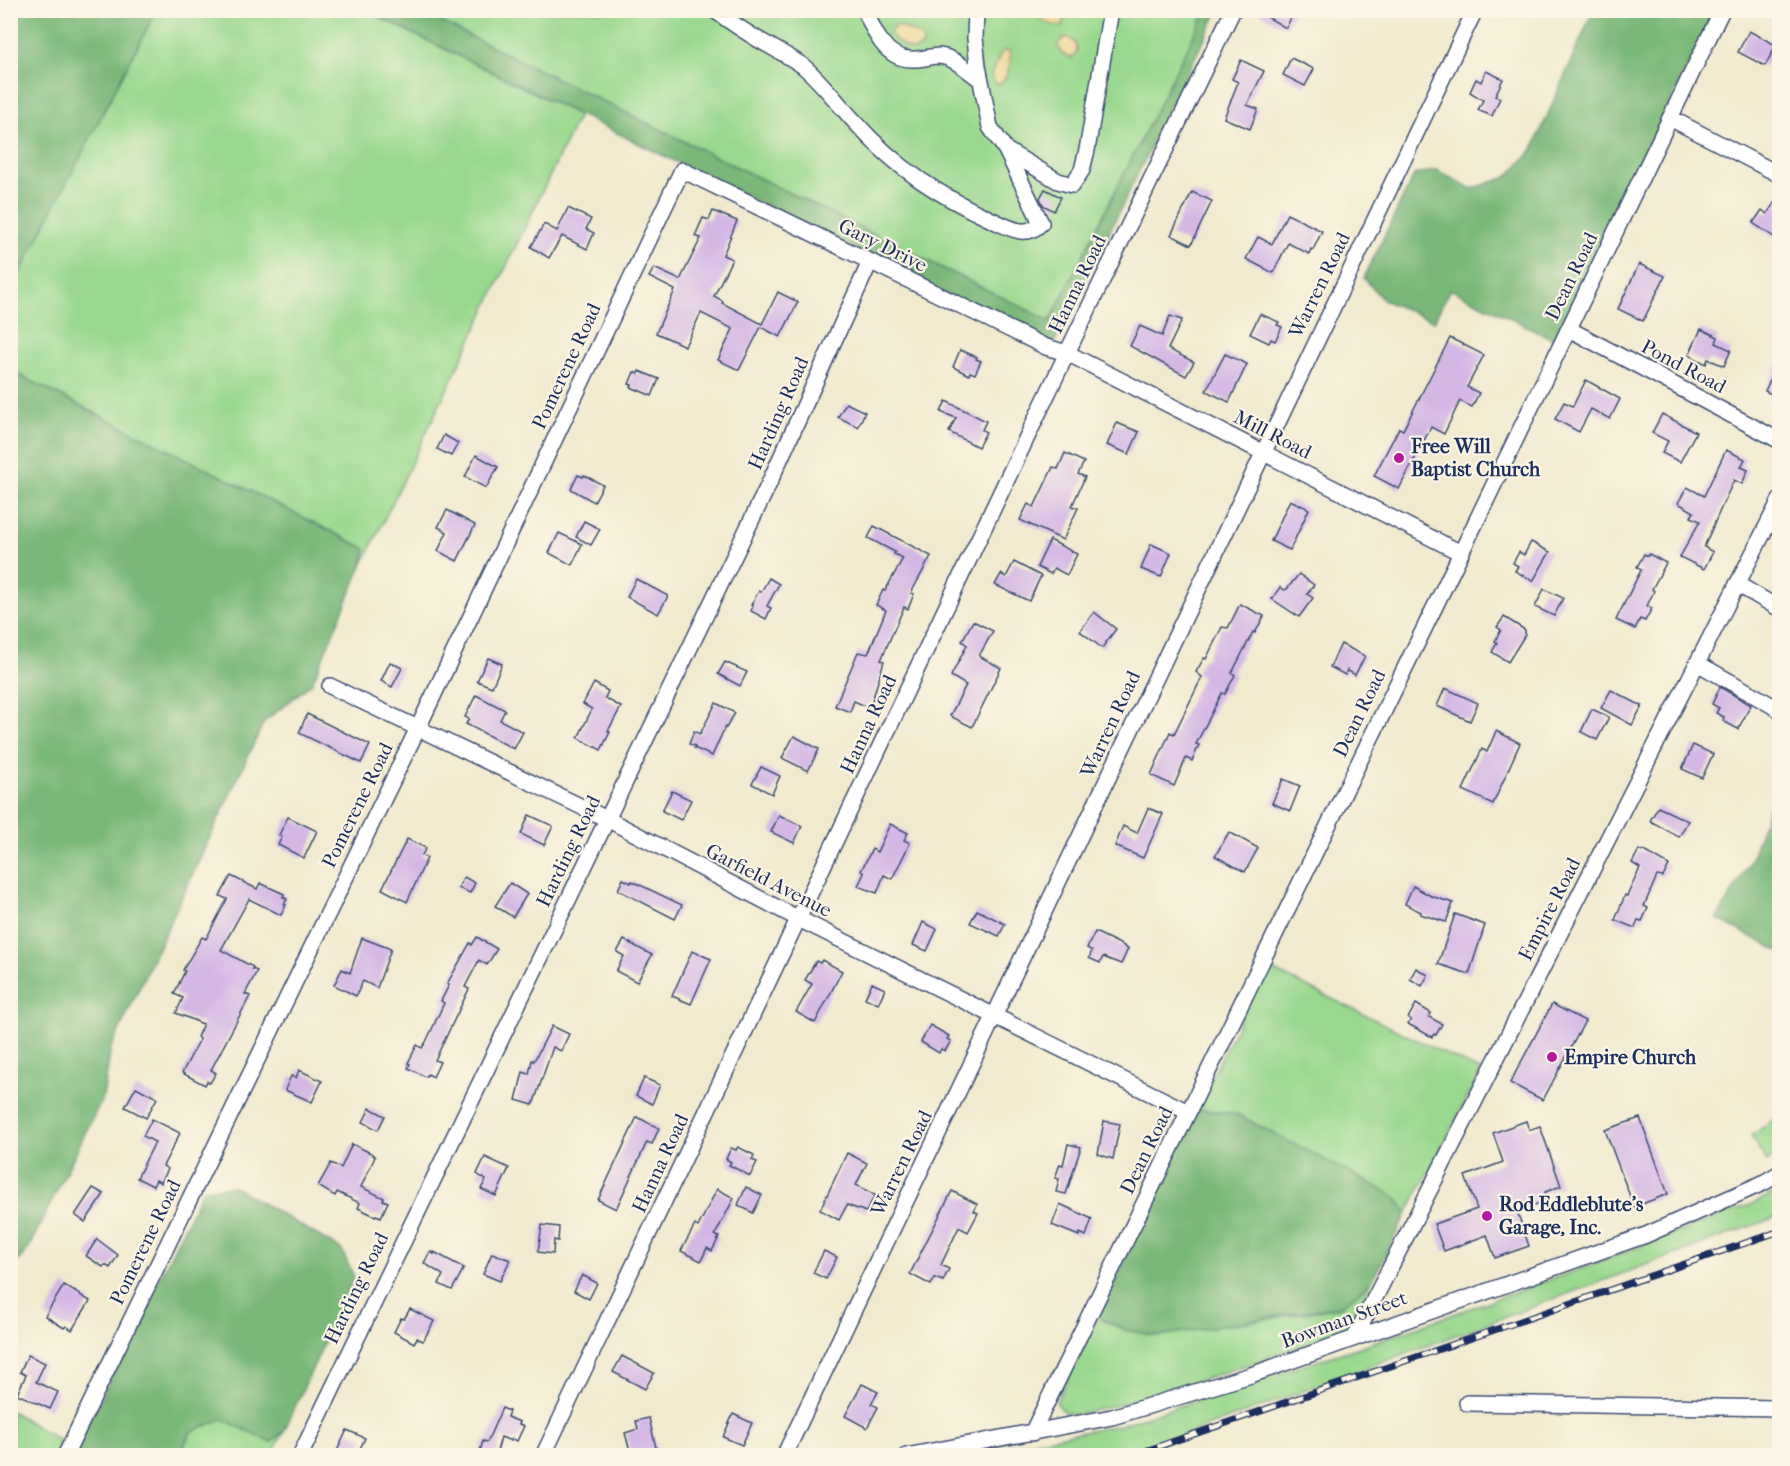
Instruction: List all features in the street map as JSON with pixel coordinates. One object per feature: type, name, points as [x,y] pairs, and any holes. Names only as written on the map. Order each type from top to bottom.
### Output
[{"type":"street","points":[[714,10],[803,66],[857,125],[912,176],[951,200],[1011,229],[1025,232],[1035,230],[1041,223],[1038,214],[1028,199],[1006,150],[990,127],[980,79],[975,38],[976,10]]},
{"type":"street","points":[[864,10],[879,39],[896,55],[909,60],[939,56],[952,59],[980,79]]},
{"type":"street","points":[[1006,150],[1058,181],[1072,185],[1082,170],[1111,10]]},
{"type":"street","name":"Hanna Road","points":[[543,1455],[1067,353],[1233,10]]},
{"type":"street","name":"Warren Road","points":[[784,1455],[1475,10]]},
{"type":"street","name":"Dean Road","points":[[1032,1433],[1461,553],[1722,10]]},
{"type":"street","points":[[1670,118],[1779,175]]},
{"type":"street","name":"Gary Drive","points":[[682,170],[1046,347],[1067,353]]},
{"type":"street","name":"Pomerene Road","points":[[65,1455],[418,728],[682,170]]},
{"type":"street","name":"Harding Road","points":[[300,1455],[766,490],[870,262]]},
{"type":"street","name":"Pond Road","points":[[1569,329],[1779,441]]},
{"type":"street","name":"Mill Road","points":[[1067,353],[1461,553]]},
{"type":"street","name":"Empire Road","points":[[1355,1337],[1737,584],[1778,509]]},
{"type":"street","points":[[1737,584],[1779,609]]},
{"type":"street","points":[[1698,663],[1779,710]]},
{"type":"street","name":"Garfield Avenue","points":[[330,686],[607,819],[799,919],[1188,1112]]},
{"type":"street","name":"Bowman Street","points":[[906,1455],[1032,1433],[1112,1416],[1251,1375],[1646,1235],[1763,1183],[1779,1173]]},
{"type":"street","points":[[1467,1403],[1779,1408]]},
{"type":"green space","points":[[10,11],[156,11],[11,290]]},
{"type":"green space","points":[[156,11],[367,11],[579,115],[361,568],[366,549],[11,371],[10,290]]},
{"type":"green space","points":[[367,11],[419,11],[1050,321],[1206,11],[1218,11],[1055,342],[1045,342]]},
{"type":"green space","points":[[419,11],[1206,11],[1050,321]]},
{"type":"green space","points":[[1593,11],[1714,11],[1555,340],[1450,289],[1434,321],[1383,300],[1364,278],[1414,175],[1437,170],[1472,189],[1507,177],[1532,151]]},
{"type":"green space","points":[[11,371],[366,549],[361,568],[312,683],[264,722],[111,1048],[103,1097],[28,1249],[11,1269]]},
{"type":"green space","points":[[1779,778],[1780,951],[1717,919],[1751,860]]},
{"type":"green space","points":[[1266,967],[1481,1071],[1407,1213],[1394,1196],[1236,1114],[1196,1109]]},
{"type":"green space","points":[[1196,1109],[1236,1114],[1395,1196],[1407,1213],[1372,1281],[1341,1306],[1159,1336],[1125,1330],[1098,1317]]},
{"type":"green space","points":[[1779,1116],[1779,1153],[1767,1162],[1751,1136]]},
{"type":"green space","points":[[233,1186],[341,1249],[354,1277],[284,1431],[271,1442],[222,1419],[191,1432],[179,1455],[76,1456],[74,1453],[203,1189]]},
{"type":"green space","points":[[1779,1190],[1779,1216],[1130,1455],[958,1456],[1120,1425],[1360,1347],[1578,1270],[1755,1203]]},
{"type":"green space","points":[[1372,1281],[1344,1332],[1147,1398],[1074,1415],[1064,1412],[1056,1402],[1098,1317],[1125,1330],[1159,1336],[1341,1307]]},
{"type":"green space","points":[[11,1411],[62,1442],[56,1455],[11,1455]]},
{"type":"green space","points":[[222,1418],[271,1442],[284,1431],[272,1455],[179,1456],[191,1432]]},
{"type":"sand","points":[[1040,11],[1058,11],[1065,17],[1062,27],[1040,18],[1038,16]]},
{"type":"sand","points":[[895,26],[900,26],[922,37],[923,45],[915,50],[903,46],[889,34]]},
{"type":"sand","points":[[1064,38],[1069,38],[1076,44],[1077,51],[1072,58],[1064,55],[1059,49],[1058,43]]},
{"type":"sand","points":[[1005,50],[1009,51],[1010,55],[1009,69],[1003,82],[995,83],[991,75],[1001,53]]},
{"type":"building","points":[[1255,10],[1295,10],[1286,28]]},
{"type":"building","points":[[1749,31],[1776,45],[1765,66],[1738,52]]},
{"type":"building","points":[[1291,58],[1314,69],[1305,86],[1283,75]]},
{"type":"building","points":[[1241,60],[1264,71],[1247,105],[1258,109],[1250,129],[1224,118],[1238,82],[1232,79]]},
{"type":"building","points":[[1486,71],[1503,79],[1495,96],[1500,98],[1492,116],[1478,110],[1483,100],[1470,92],[1476,79],[1481,82]]},
{"type":"building","points":[[1045,189],[1061,197],[1054,211],[1043,205],[1040,198]]},
{"type":"building","points":[[1192,192],[1212,201],[1191,245],[1171,235]]},
{"type":"building","points":[[1779,196],[1779,229],[1774,237],[1753,223],[1762,210],[1767,214]]},
{"type":"building","points":[[568,208],[591,219],[586,229],[594,233],[587,249],[562,236],[549,258],[531,247],[544,224],[557,231]]},
{"type":"building","points":[[713,211],[737,221],[723,255],[732,259],[714,296],[723,301],[722,303],[762,324],[778,292],[798,302],[780,337],[761,327],[739,370],[718,360],[733,329],[701,313],[685,346],[656,333],[675,290],[649,277],[654,268],[680,280],[701,238],[695,236],[703,218],[709,220]]},
{"type":"building","points":[[1287,214],[1322,231],[1313,250],[1311,249],[1309,254],[1288,243],[1273,273],[1246,259],[1258,237],[1272,244]]},
{"type":"building","points":[[1639,264],[1665,276],[1643,321],[1618,309]]},
{"type":"building","points":[[1260,314],[1279,322],[1277,325],[1282,327],[1275,341],[1271,339],[1269,343],[1250,334]]},
{"type":"building","points":[[1170,316],[1182,320],[1168,349],[1194,362],[1186,376],[1130,346],[1140,326],[1162,336]]},
{"type":"building","points":[[1701,329],[1718,337],[1716,343],[1731,350],[1724,366],[1708,359],[1706,364],[1689,355]]},
{"type":"building","points":[[1450,338],[1484,355],[1467,387],[1479,393],[1472,407],[1460,401],[1444,434],[1431,427],[1399,489],[1374,476],[1399,428],[1403,430]]},
{"type":"building","points":[[960,350],[981,361],[975,374],[970,372],[969,375],[953,367]]},
{"type":"building","points":[[1225,354],[1247,364],[1229,402],[1206,391]]},
{"type":"building","points":[[1779,361],[1779,398],[1765,391]]},
{"type":"building","points":[[639,371],[659,379],[652,396],[629,384],[634,372],[638,374]]},
{"type":"building","points":[[1586,380],[1620,399],[1610,419],[1591,409],[1579,432],[1555,419],[1564,402],[1573,406]]},
{"type":"building","points":[[946,401],[986,421],[982,430],[986,432],[978,447],[949,432],[956,418],[941,412]]},
{"type":"building","points":[[846,403],[865,412],[858,427],[838,417]]},
{"type":"building","points":[[1662,414],[1696,432],[1680,462],[1662,453],[1668,441],[1652,433]]},
{"type":"building","points":[[1117,423],[1139,432],[1129,454],[1107,445]]},
{"type":"building","points":[[444,435],[458,443],[451,456],[437,449]]},
{"type":"building","points":[[1726,450],[1745,459],[1741,467],[1748,470],[1742,484],[1734,480],[1722,506],[1704,547],[1713,552],[1704,569],[1680,557],[1700,521],[1691,517],[1694,512],[1678,503],[1687,487],[1704,496]]},
{"type":"building","points":[[1065,453],[1084,462],[1078,474],[1085,477],[1072,506],[1078,508],[1063,540],[1020,520],[1028,504],[1034,507],[1053,467],[1058,469]]},
{"type":"building","points":[[476,455],[498,467],[486,488],[465,477]]},
{"type":"building","points":[[578,475],[583,477],[584,475],[603,485],[594,502],[571,489]]},
{"type":"building","points":[[1290,500],[1309,509],[1290,550],[1271,541]]},
{"type":"building","points":[[447,510],[475,525],[457,561],[438,551],[447,532],[438,527]]},
{"type":"building","points":[[584,521],[600,529],[591,545],[576,537]]},
{"type":"building","points":[[874,526],[931,556],[911,593],[914,594],[908,609],[904,607],[881,660],[884,661],[870,708],[854,701],[850,712],[835,706],[858,652],[868,654],[886,610],[876,605],[903,558],[868,538]]},
{"type":"building","points":[[559,533],[582,544],[572,565],[549,553]]},
{"type":"building","points":[[1050,540],[1077,554],[1067,575],[1054,568],[1051,574],[1037,567]]},
{"type":"building","points":[[1531,542],[1550,552],[1533,581],[1515,571],[1518,566],[1513,563],[1519,552],[1524,555]]},
{"type":"building","points":[[1151,544],[1171,553],[1161,577],[1141,569]]},
{"type":"building","points":[[1644,554],[1648,556],[1649,554],[1666,563],[1652,589],[1654,591],[1647,606],[1652,608],[1645,621],[1640,619],[1635,629],[1616,620],[1641,570],[1637,567]]},
{"type":"building","points":[[1014,562],[1041,576],[1029,601],[995,585],[1001,574],[1006,577]]},
{"type":"building","points":[[1299,574],[1314,585],[1307,594],[1313,598],[1299,617],[1272,599],[1280,587],[1287,589]]},
{"type":"building","points":[[769,578],[779,584],[767,606],[771,608],[766,619],[751,611],[753,606],[751,605]]},
{"type":"building","points":[[636,579],[668,596],[658,614],[627,597]]},
{"type":"building","points":[[1544,589],[1563,598],[1554,616],[1535,607]]},
{"type":"building","points":[[1240,604],[1264,616],[1255,633],[1253,632],[1232,673],[1235,675],[1225,694],[1222,693],[1196,744],[1199,745],[1192,761],[1186,758],[1174,786],[1151,775],[1170,732],[1174,734],[1202,677],[1196,672],[1204,658],[1206,659],[1222,627],[1228,628]]},
{"type":"building","points":[[1094,612],[1116,629],[1102,648],[1080,631]]},
{"type":"building","points":[[1504,617],[1525,630],[1525,635],[1508,662],[1492,652],[1501,630],[1497,627]]},
{"type":"building","points":[[973,621],[993,631],[979,656],[1001,668],[972,727],[950,716],[966,685],[951,676],[967,645],[962,641]]},
{"type":"building","points":[[1341,644],[1365,656],[1355,675],[1347,670],[1345,675],[1330,667]]},
{"type":"building","points":[[488,658],[502,664],[492,687],[477,681]]},
{"type":"building","points":[[390,662],[402,668],[392,687],[381,681]]},
{"type":"building","points":[[725,662],[747,672],[740,686],[718,674]]},
{"type":"building","points":[[594,683],[608,691],[605,698],[621,707],[601,750],[578,738],[592,709],[583,704]]},
{"type":"building","points":[[1720,687],[1751,705],[1738,729],[1723,721],[1724,717],[1716,713],[1719,708],[1712,704]]},
{"type":"building","points":[[1445,688],[1478,703],[1470,721],[1437,706]]},
{"type":"building","points":[[1611,690],[1642,706],[1632,725],[1601,708]]},
{"type":"building","points":[[476,695],[505,710],[500,720],[523,732],[514,749],[466,724],[469,719],[465,717]]},
{"type":"building","points":[[716,703],[735,713],[725,727],[712,756],[689,744],[694,731],[700,734]]},
{"type":"building","points":[[1592,709],[1609,717],[1597,740],[1581,732]]},
{"type":"building","points":[[307,714],[370,745],[361,763],[299,733]]},
{"type":"building","points":[[1496,731],[1520,743],[1493,804],[1463,790],[1482,749],[1487,752]]},
{"type":"building","points":[[794,736],[819,749],[808,771],[782,758]]},
{"type":"building","points":[[1693,745],[1713,754],[1702,778],[1682,769]]},
{"type":"building","points":[[761,767],[780,776],[772,794],[752,784]]},
{"type":"building","points":[[1283,779],[1300,786],[1290,811],[1272,803]]},
{"type":"building","points":[[672,791],[691,800],[681,820],[662,811]]},
{"type":"building","points":[[1658,807],[1688,821],[1679,837],[1650,821]]},
{"type":"building","points":[[1148,808],[1163,814],[1143,858],[1115,846],[1123,826],[1137,833]]},
{"type":"building","points":[[529,815],[553,826],[544,845],[521,834]]},
{"type":"building","points":[[779,815],[802,826],[794,843],[771,832]]},
{"type":"building","points":[[288,817],[317,831],[304,858],[278,845],[282,837],[279,835]]},
{"type":"building","points":[[890,824],[908,833],[904,840],[910,843],[892,879],[884,875],[877,893],[858,886],[864,873],[861,871],[872,849],[877,852]]},
{"type":"building","points":[[1229,832],[1258,848],[1245,872],[1215,856]]},
{"type":"building","points":[[407,839],[426,848],[422,855],[427,858],[407,902],[382,889]]},
{"type":"building","points":[[1639,850],[1669,865],[1663,877],[1657,876],[1644,906],[1648,908],[1642,921],[1638,920],[1635,928],[1615,920],[1625,895],[1627,896],[1640,868],[1632,863]]},
{"type":"building","points":[[231,876],[257,889],[260,883],[284,894],[283,897],[287,899],[281,915],[249,899],[221,950],[257,971],[245,994],[250,996],[211,1070],[216,1073],[210,1083],[207,1081],[205,1085],[182,1073],[200,1039],[197,1037],[203,1024],[176,1013],[183,998],[174,994],[185,971],[183,970],[202,937],[206,939],[227,899],[220,896]]},
{"type":"building","points":[[464,877],[475,883],[470,893],[458,888]]},
{"type":"building","points":[[623,879],[682,905],[675,919],[618,890]]},
{"type":"building","points":[[510,883],[527,894],[513,917],[495,906]]},
{"type":"building","points":[[1413,886],[1431,896],[1453,903],[1446,922],[1420,914],[1421,912],[1405,904]]},
{"type":"building","points":[[977,910],[1005,924],[999,936],[970,923]]},
{"type":"building","points":[[1455,914],[1485,925],[1469,974],[1438,964]]},
{"type":"building","points":[[923,922],[937,929],[927,951],[913,945]]},
{"type":"building","points":[[1095,932],[1128,949],[1121,964],[1103,957],[1100,963],[1089,958],[1092,951],[1087,948]]},
{"type":"building","points":[[477,937],[497,949],[487,965],[479,960],[465,987],[469,989],[435,1060],[440,1062],[433,1077],[428,1074],[426,1077],[408,1068],[410,1064],[408,1063],[417,1045],[422,1048],[426,1042],[444,1003],[441,1001],[449,985],[447,984],[470,943],[472,945]]},
{"type":"building","points":[[362,938],[391,949],[377,988],[363,981],[356,996],[334,985],[342,969],[350,973]]},
{"type":"building","points":[[624,940],[652,955],[637,982],[616,971],[624,956],[617,952]]},
{"type":"building","points":[[692,951],[711,959],[691,1004],[672,996]]},
{"type":"building","points":[[822,960],[842,971],[815,1023],[796,1012],[812,984],[805,980],[816,961],[820,963]]},
{"type":"building","points":[[1416,968],[1428,975],[1422,986],[1410,979]]},
{"type":"building","points":[[872,983],[885,989],[878,1004],[865,998]]},
{"type":"building","points":[[1416,1004],[1431,1013],[1429,1017],[1442,1024],[1436,1035],[1432,1037],[1408,1024],[1411,1020],[1408,1018]]},
{"type":"building","points":[[1552,1004],[1585,1021],[1543,1100],[1510,1083]]},
{"type":"building","points":[[930,1025],[949,1036],[947,1039],[951,1041],[945,1051],[941,1049],[939,1053],[921,1042]]},
{"type":"building","points":[[552,1026],[569,1034],[561,1051],[553,1047],[533,1105],[516,1100],[523,1072],[529,1074],[532,1060],[534,1061]]},
{"type":"building","points":[[299,1070],[322,1081],[312,1102],[285,1090],[291,1076],[296,1078]]},
{"type":"building","points":[[644,1078],[660,1085],[652,1104],[636,1096]]},
{"type":"building","points":[[136,1087],[157,1098],[146,1118],[125,1107]]},
{"type":"building","points":[[370,1108],[385,1116],[378,1130],[363,1122]]},
{"type":"building","points":[[637,1117],[659,1128],[652,1144],[647,1142],[616,1209],[598,1200]]},
{"type":"building","points":[[1640,1118],[1668,1194],[1634,1207],[1605,1130]]},
{"type":"building","points":[[152,1119],[180,1133],[163,1166],[168,1169],[161,1183],[156,1180],[153,1186],[137,1178],[155,1142],[143,1136]]},
{"type":"building","points":[[1104,1121],[1120,1124],[1113,1159],[1098,1154]]},
{"type":"building","points":[[1526,1121],[1529,1130],[1540,1126],[1561,1186],[1545,1192],[1548,1200],[1517,1211],[1529,1246],[1495,1258],[1487,1235],[1444,1251],[1434,1224],[1477,1209],[1465,1176],[1503,1162],[1493,1133]]},
{"type":"building","points":[[352,1144],[375,1157],[361,1187],[388,1202],[381,1217],[358,1208],[360,1203],[337,1192],[335,1196],[318,1186],[331,1163],[341,1168]]},
{"type":"building","points":[[1068,1144],[1081,1147],[1066,1194],[1056,1192],[1059,1179],[1055,1178],[1060,1164],[1063,1165]]},
{"type":"building","points":[[738,1147],[754,1155],[752,1160],[757,1162],[750,1176],[729,1165],[731,1162],[726,1159],[731,1148],[736,1150]]},
{"type":"building","points":[[847,1153],[867,1163],[856,1185],[875,1195],[866,1212],[847,1205],[839,1220],[820,1210]]},
{"type":"building","points":[[485,1157],[509,1168],[496,1196],[481,1189],[486,1180],[477,1174]]},
{"type":"building","points":[[746,1187],[762,1195],[753,1213],[738,1205]]},
{"type":"building","points":[[93,1188],[104,1194],[85,1222],[75,1215]]},
{"type":"building","points":[[717,1189],[734,1198],[715,1235],[719,1237],[712,1251],[707,1248],[701,1261],[681,1251],[695,1225],[698,1227]]},
{"type":"building","points":[[952,1191],[977,1204],[974,1211],[978,1213],[968,1232],[959,1227],[941,1265],[949,1269],[943,1281],[935,1278],[931,1285],[910,1274]]},
{"type":"building","points":[[1060,1204],[1092,1219],[1086,1236],[1080,1233],[1079,1236],[1052,1225]]},
{"type":"building","points":[[542,1225],[559,1227],[558,1241],[554,1240],[553,1254],[538,1252]]},
{"type":"building","points":[[97,1239],[118,1255],[110,1268],[105,1265],[103,1267],[86,1256]]},
{"type":"building","points":[[824,1251],[837,1257],[826,1279],[813,1273]]},
{"type":"building","points":[[430,1252],[464,1268],[452,1290],[439,1284],[443,1275],[424,1263]]},
{"type":"building","points":[[492,1253],[510,1260],[500,1281],[483,1274]]},
{"type":"building","points":[[582,1275],[597,1283],[589,1299],[574,1291]]},
{"type":"building","points":[[64,1285],[90,1301],[72,1330],[66,1326],[64,1328],[45,1316]]},
{"type":"building","points":[[410,1309],[434,1321],[423,1341],[417,1338],[414,1343],[394,1332],[401,1318],[404,1319]]},
{"type":"building","points":[[28,1355],[45,1363],[36,1382],[58,1392],[50,1409],[17,1394],[26,1375],[20,1372]]},
{"type":"building","points":[[622,1356],[654,1373],[645,1389],[613,1372]]},
{"type":"building","points":[[862,1384],[878,1392],[871,1404],[878,1407],[867,1428],[845,1416]]},
{"type":"building","points":[[502,1408],[509,1411],[507,1417],[524,1426],[517,1441],[501,1437],[496,1455],[479,1455],[483,1441],[487,1442]]},
{"type":"building","points":[[733,1414],[752,1423],[742,1445],[723,1437]]},
{"type":"building","points":[[649,1418],[657,1452],[631,1455],[625,1433],[638,1429],[636,1421]]},
{"type":"building","points":[[347,1430],[365,1438],[357,1455],[335,1455]]},
{"type":"railway","points":[[1131,1456],[1780,1231]]},
{"type":"place","name":"Free Will Baptist Church","points":[[1399,458]]},
{"type":"place","name":"Empire Church","points":[[1552,1057]]},
{"type":"place","name":"Rod Eddleblute's Garage, Inc.","points":[[1487,1216]]}]
